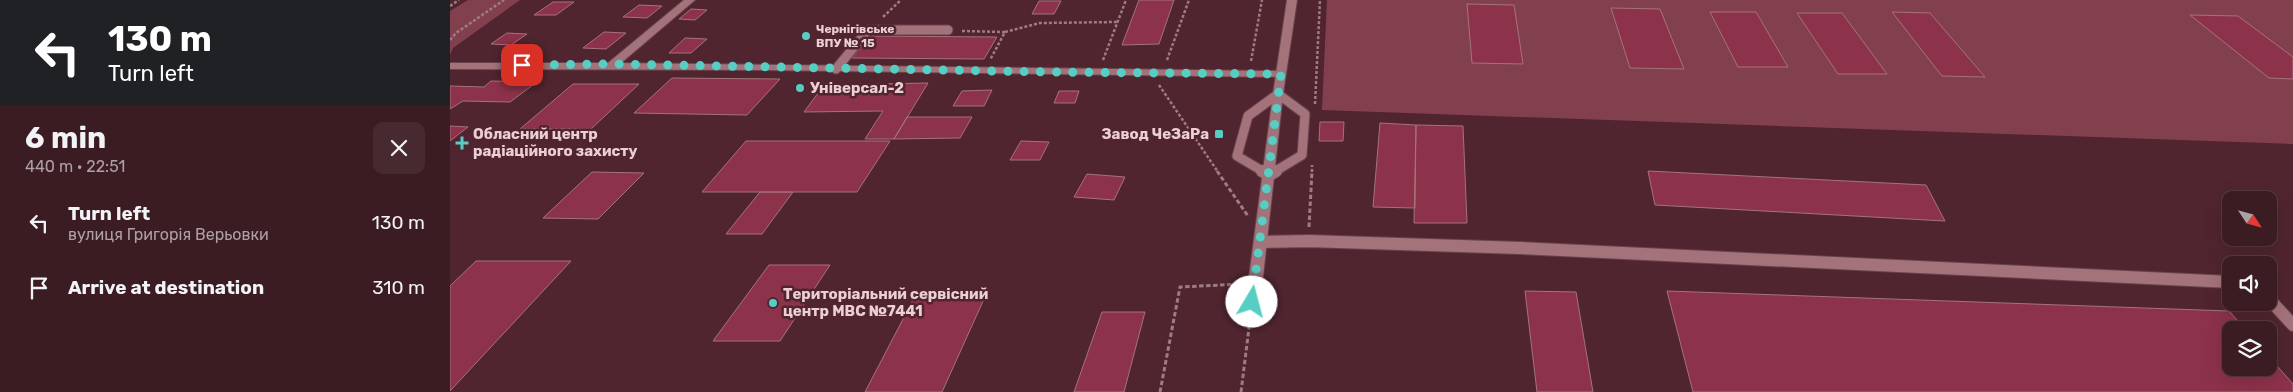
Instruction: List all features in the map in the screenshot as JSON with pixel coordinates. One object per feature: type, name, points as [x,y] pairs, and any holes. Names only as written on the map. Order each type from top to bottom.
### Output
[{"type":"street","points":[[612,64],[690,0]]},
{"type":"street","points":[[1256,277],[1278,94],[1292,0]]},
{"type":"street","points":[[450,66],[612,64],[1099,72],[1160,78],[1249,73],[1281,74]]},
{"type":"lane","points":[[836,69],[868,30],[948,30]]},
{"type":"lane","points":[[1278,94],[1305,114],[1302,155],[1268,175],[1237,156],[1248,116],[1278,94]]},
{"type":"lane","points":[[1261,239],[1520,248],[2222,282]]},
{"type":"lane","points":[[2277,308],[2293,325]]},
{"type":"path","points":[[450,6],[459,0]]},
{"type":"path","points":[[450,40],[504,0]]},
{"type":"path","points":[[1099,72],[1126,0]]},
{"type":"path","points":[[1189,0],[1160,78],[1261,239]]},
{"type":"path","points":[[1249,73],[1262,0]]},
{"type":"path","points":[[948,30],[1005,32],[1040,23],[1118,22]]},
{"type":"path","points":[[984,71],[1005,32]]},
{"type":"path","points":[[1160,392],[1180,286],[1255,284],[1241,392]]},
{"type":"shaded area","points":[[468,0],[520,0],[453,48],[450,55],[450,11]]},
{"type":"shaded area","points":[[1327,0],[2293,0],[2293,144],[1322,110]]},
{"type":"building","points":[[1139,0],[1174,0],[1159,44],[1122,45]]},
{"type":"building","points":[[1039,1],[1061,1],[1054,14],[1032,14]]},
{"type":"building","points":[[553,2],[574,2],[556,15],[534,15]]},
{"type":"building","points":[[1467,4],[1514,5],[1523,64],[1472,63]]},
{"type":"building","points":[[639,5],[662,6],[647,18],[623,17]]},
{"type":"building","points":[[1611,8],[1660,9],[1684,69],[1630,68]]},
{"type":"building","points":[[691,9],[707,10],[695,20],[679,19]]},
{"type":"building","points":[[1710,12],[1756,12],[1788,67],[1738,67]]},
{"type":"building","points":[[1892,12],[1930,13],[1985,77],[1942,76]]},
{"type":"building","points":[[1797,13],[1842,13],[1887,74],[1838,74]]},
{"type":"building","points":[[2190,15],[2238,16],[2293,57],[2293,79],[2269,78]]},
{"type":"building","points":[[604,32],[626,33],[606,49],[583,48]]},
{"type":"building","points":[[507,33],[527,34],[511,45],[491,44]]},
{"type":"building","points":[[870,36],[997,37],[984,59],[852,58]]},
{"type":"building","points":[[685,38],[707,39],[691,53],[669,53]]},
{"type":"building","points":[[672,78],[780,79],[747,115],[634,113]]},
{"type":"building","points":[[491,81],[537,82],[510,102],[463,101],[450,109],[450,86],[484,87]]},
{"type":"building","points":[[928,83],[894,139],[865,139],[883,111],[804,112],[824,85]]},
{"type":"building","points":[[573,84],[639,84],[591,129],[520,129]]},
{"type":"building","points":[[992,90],[984,106],[953,106],[962,91]]},
{"type":"building","points":[[1059,91],[1079,91],[1075,103],[1054,103]]},
{"type":"building","points":[[907,117],[972,117],[960,138],[894,139]]},
{"type":"building","points":[[1320,122],[1344,122],[1343,141],[1319,141]]},
{"type":"building","points":[[1380,123],[1416,125],[1415,208],[1373,207]]},
{"type":"building","points":[[1416,125],[1463,126],[1467,223],[1414,223]]},
{"type":"building","points":[[450,126],[468,127],[450,141]]},
{"type":"building","points":[[746,141],[890,141],[857,192],[702,192]]},
{"type":"building","points":[[1021,141],[1049,142],[1040,160],[1010,160]]},
{"type":"building","points":[[1648,171],[1926,185],[1945,221],[1655,205]]},
{"type":"building","points":[[592,172],[644,173],[598,219],[543,218]]},
{"type":"building","points":[[1087,174],[1125,177],[1114,200],[1074,197]]},
{"type":"building","points":[[760,192],[793,192],[762,234],[726,234]]},
{"type":"building","points":[[476,261],[571,261],[450,391],[450,286]]},
{"type":"building","name":"Територіальний сервісний центр МВС №7441","points":[[769,265],[830,265],[780,341],[713,341]]},
{"type":"building","points":[[1525,291],[1576,292],[1593,392],[1537,392]]},
{"type":"building","points":[[1667,291],[2229,311],[2238,321],[2222,321],[2222,376],[2277,376],[2277,366],[2293,384],[2293,392],[1693,392]]},
{"type":"building","points":[[914,298],[984,299],[942,392],[865,392]]},
{"type":"building","points":[[1102,312],[1145,312],[1124,392],[1074,392]]},
{"type":"place","name":"Чернігівське ВПУ № 15","points":[[806,36]]},
{"type":"place","name":"Універсал-2","points":[[800,88]]},
{"type":"place","name":"Завод ЧеЗаРа","points":[[1219,134]]},
{"type":"place","name":"Обласний центр радіаційного захисту","points":[[462,143]]},
{"type":"place","name":"Територіальний сервісний центр МВС №7441","points":[[773,303]]},
{"type":"route","points":[[522,65],[612,64],[1281,74],[1252,302]]}]
